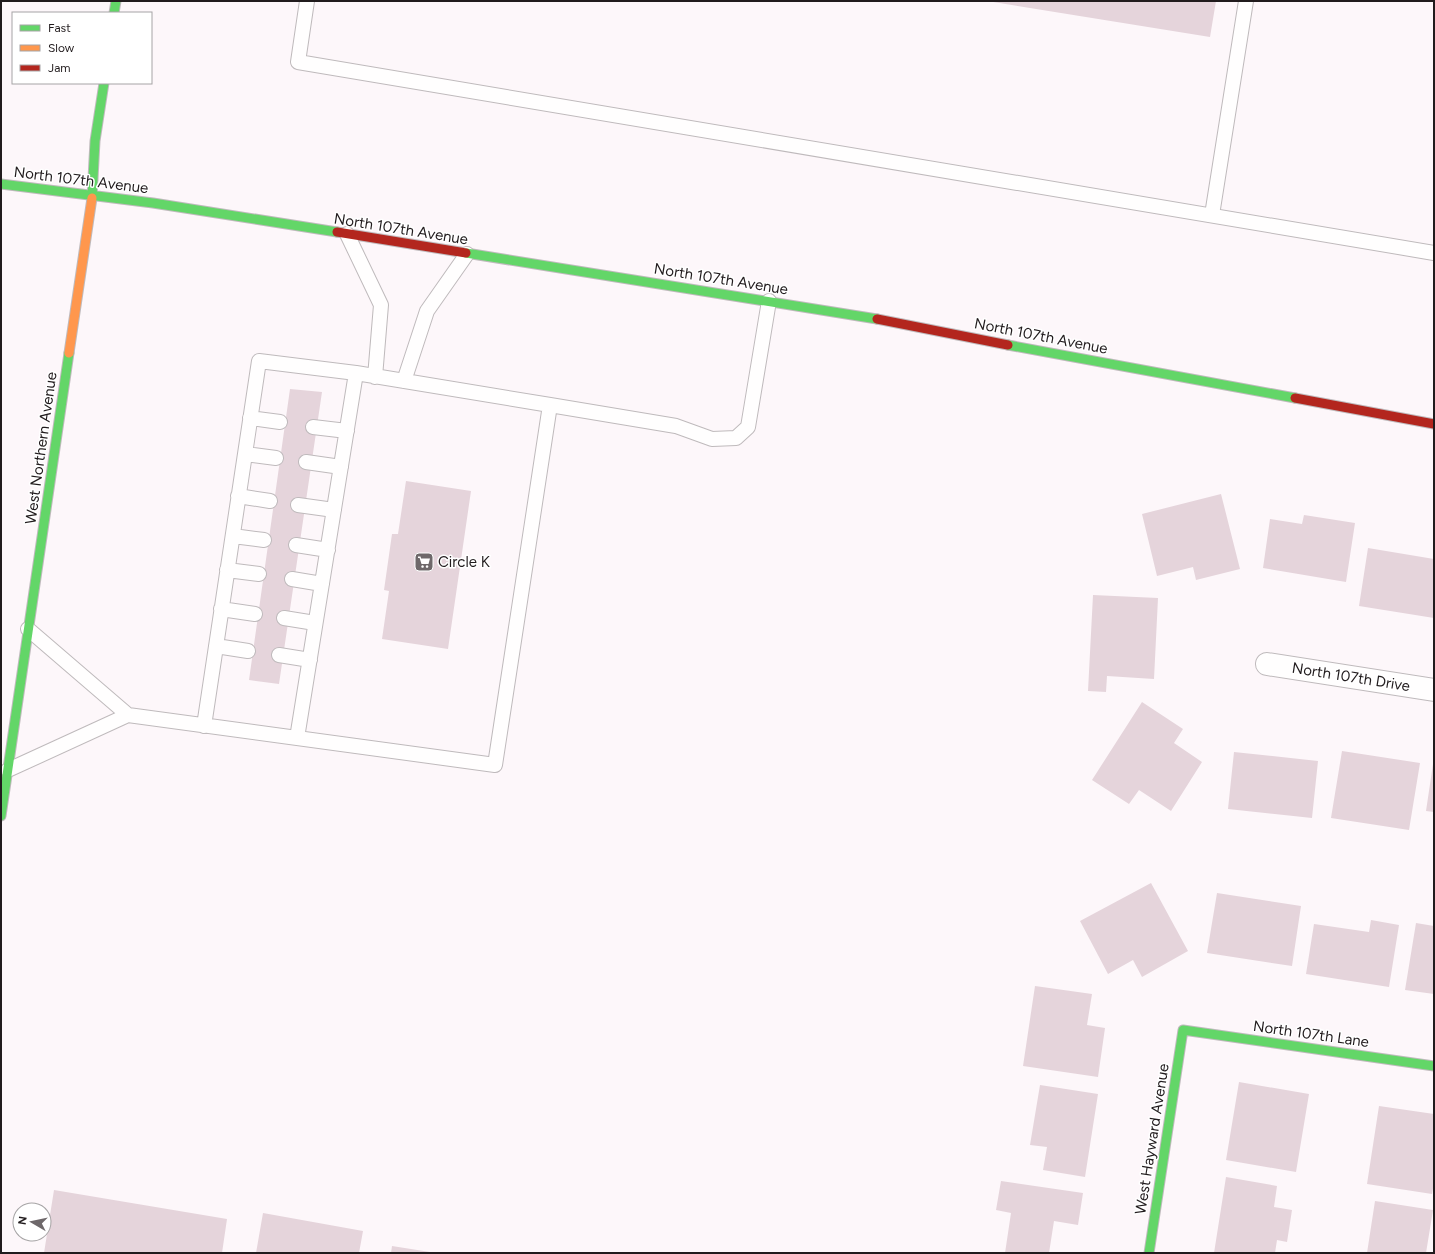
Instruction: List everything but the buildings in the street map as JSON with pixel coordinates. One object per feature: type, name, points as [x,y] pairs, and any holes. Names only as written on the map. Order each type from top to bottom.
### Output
[{"type":"street","points":[[114,12],[116,1]]},
{"type":"street","name":"West Northern Avenue","points":[[1,816],[92,196],[95,140],[104,84]]},
{"type":"street","name":"North 107th Avenue","points":[[1,184],[153,203],[878,319],[1090,361],[1434,424]]},
{"type":"street","name":"North 107th Drive","points":[[1267,664],[1434,690]]},
{"type":"street","name":"North 107th Lane","points":[[1183,1030],[1434,1066]]},
{"type":"street","name":"West Hayward Avenue","points":[[1149,1253],[1183,1030]]},
{"type":"lane","points":[[307,1],[298,62],[1434,253]]},
{"type":"lane","points":[[1212,216],[1246,1]]},
{"type":"lane","points":[[347,234],[381,305],[375,377]]},
{"type":"lane","points":[[404,381],[427,311],[467,254]]},
{"type":"lane","points":[[204,726],[259,361],[356,373],[676,426],[712,439],[736,438],[748,427],[769,301]]},
{"type":"lane","points":[[297,738],[356,373]]},
{"type":"lane","points":[[28,629],[128,715],[495,765],[550,405]]},
{"type":"lane","points":[[250,418],[280,422]]},
{"type":"lane","points":[[313,427],[347,431]]},
{"type":"lane","points":[[245,454],[276,458]]},
{"type":"lane","points":[[306,462],[341,467]]},
{"type":"lane","points":[[238,496],[270,501]]},
{"type":"lane","points":[[298,505],[334,510]]},
{"type":"lane","points":[[233,536],[264,540]]},
{"type":"lane","points":[[296,545],[328,550]]},
{"type":"lane","points":[[227,570],[259,574]]},
{"type":"lane","points":[[292,579],[322,584]]},
{"type":"lane","points":[[221,609],[255,614]]},
{"type":"lane","points":[[284,618],[316,623]]},
{"type":"lane","points":[[216,646],[248,651]]},
{"type":"lane","points":[[279,655],[310,660]]},
{"type":"lane","points":[[8,770],[128,715]]},
{"type":"traffic: fast","points":[[114,12],[116,1]]},
{"type":"traffic: fast","points":[[92,198],[95,141],[104,84]]},
{"type":"traffic: fast","points":[[1,184],[153,203],[337,232]]},
{"type":"traffic: fast","points":[[466,253],[877,319]]},
{"type":"traffic: fast","points":[[1008,345],[1295,398]]},
{"type":"traffic: fast","points":[[1,816],[69,353]]},
{"type":"traffic: fast","points":[[1149,1253],[1183,1030],[1434,1066]]},
{"type":"traffic: slow","points":[[69,353],[92,198]]},
{"type":"traffic: jam","points":[[337,232],[466,253]]},
{"type":"traffic: jam","points":[[877,319],[1008,345]]},
{"type":"traffic: jam","points":[[1295,398],[1434,424]]},
{"type":"place","name":"Circle K","points":[[424,562]]}]
